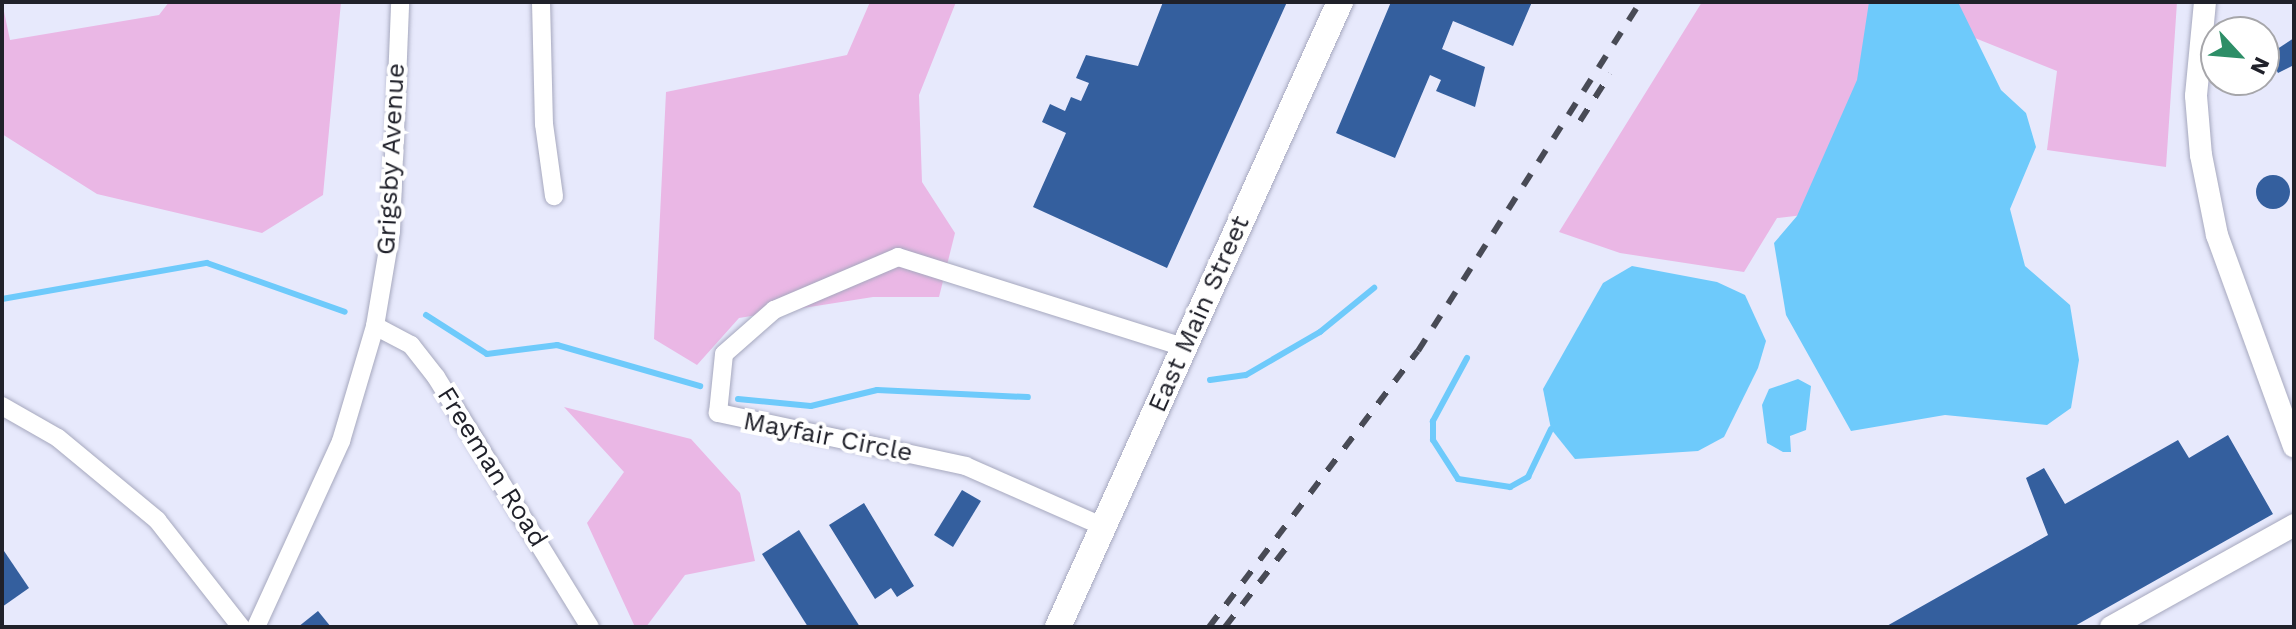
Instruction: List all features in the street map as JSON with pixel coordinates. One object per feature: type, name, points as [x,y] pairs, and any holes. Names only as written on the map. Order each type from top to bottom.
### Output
[{"type":"main road","name":"East Main Street","points":[[1058,627],[1340,2]]},
{"type":"street","name":"Grigsby Avenue","points":[[256,627],[341,441],[375,326],[391,231],[400,2]]},
{"type":"street","points":[[541,2],[554,196]]},
{"type":"street","points":[[2205,2],[2196,96],[2201,155],[2217,235],[2294,446]]},
{"type":"street","name":"Mayfair Circle","points":[[1104,527],[966,466],[718,413],[724,354],[774,310],[898,257],[1184,347]]},
{"type":"street","name":"Freeman Road","points":[[375,326],[411,345],[436,377],[590,627]]},
{"type":"street","points":[[2,406],[58,438],[157,520],[241,627]]},
{"type":"street","points":[[2111,627],[2294,525]]},
{"type":"shaded area","points":[[2,2],[10,40],[159,15],[169,2],[341,2],[323,195],[262,233],[97,194],[2,134]]},
{"type":"shaded area","points":[[870,2],[956,2],[919,95],[922,182],[955,233],[939,297],[873,297],[739,318],[697,365],[654,339],[666,92],[847,55]]},
{"type":"shaded area","points":[[1702,2],[1894,2],[1829,212],[1777,218],[1744,272],[1620,253],[1559,232]]},
{"type":"shaded area","points":[[1954,2],[2177,2],[2166,167],[2047,150],[2057,71],[1955,30]]},
{"type":"shaded area","points":[[564,407],[691,439],[740,493],[755,561],[685,575],[646,627],[635,627],[587,523],[624,472]]},
{"type":"water","points":[[1869,2],[1958,2],[2001,90],[2026,113],[2036,147],[2010,209],[2025,266],[2070,305],[2079,360],[2071,408],[2047,425],[1945,415],[1851,431],[1786,315],[1774,243],[1797,216],[1857,80]]},
{"type":"water","points":[[1632,266],[1717,282],[1745,295],[1766,341],[1758,368],[1724,437],[1698,451],[1575,459],[1551,429],[1543,389],[1603,283]]},
{"type":"water","points":[[1798,379],[1811,386],[1806,430],[1790,436],[1791,452],[1783,452],[1767,443],[1762,405],[1769,389]]},
{"type":"building","points":[[1163,2],[1287,2],[1167,268],[1033,207],[1066,133],[1042,122],[1050,104],[1065,111],[1071,97],[1081,101],[1089,83],[1076,78],[1086,55],[1138,66]]},
{"type":"building","points":[[1391,2],[1532,2],[1513,46],[1453,21],[1442,49],[1485,67],[1475,107],[1436,91],[1441,80],[1430,75],[1395,158],[1336,133]]},
{"type":"building","points":[[2294,38],[2294,65],[2280,72],[2280,47]]},
{"type":"building","points":[[2273,175],[2285,180],[2290,192],[2285,204],[2273,209],[2261,204],[2256,192],[2261,180]]},
{"type":"building","points":[[2228,435],[2273,514],[2073,627],[1885,627],[2048,535],[2026,478],[2044,468],[2065,504],[2178,440],[2189,458]]},
{"type":"building","points":[[962,490],[981,501],[953,547],[934,535]]},
{"type":"building","points":[[864,503],[914,586],[897,597],[891,588],[875,599],[829,525]]},
{"type":"building","points":[[799,530],[860,627],[808,627],[762,554]]},
{"type":"building","points":[[2,548],[29,588],[2,607]]},
{"type":"building","points":[[318,611],[331,627],[298,627]]},
{"type":"waterway","points":[[2,299],[207,263],[345,312]]},
{"type":"waterway","points":[[1210,380],[1246,375],[1320,332],[1374,288]]},
{"type":"waterway","points":[[426,315],[487,354],[557,345],[700,386]]},
{"type":"waterway","points":[[1467,358],[1433,421],[1433,440],[1458,479],[1510,487],[1528,477],[1551,429]]},
{"type":"waterway","points":[[738,399],[811,406],[877,390],[1028,397]]},
{"type":"railway","points":[[1209,627],[1418,351],[1640,2]]},
{"type":"railway","points":[[1580,121],[1610,74]]},
{"type":"railway","points":[[1225,627],[1290,543]]}]
